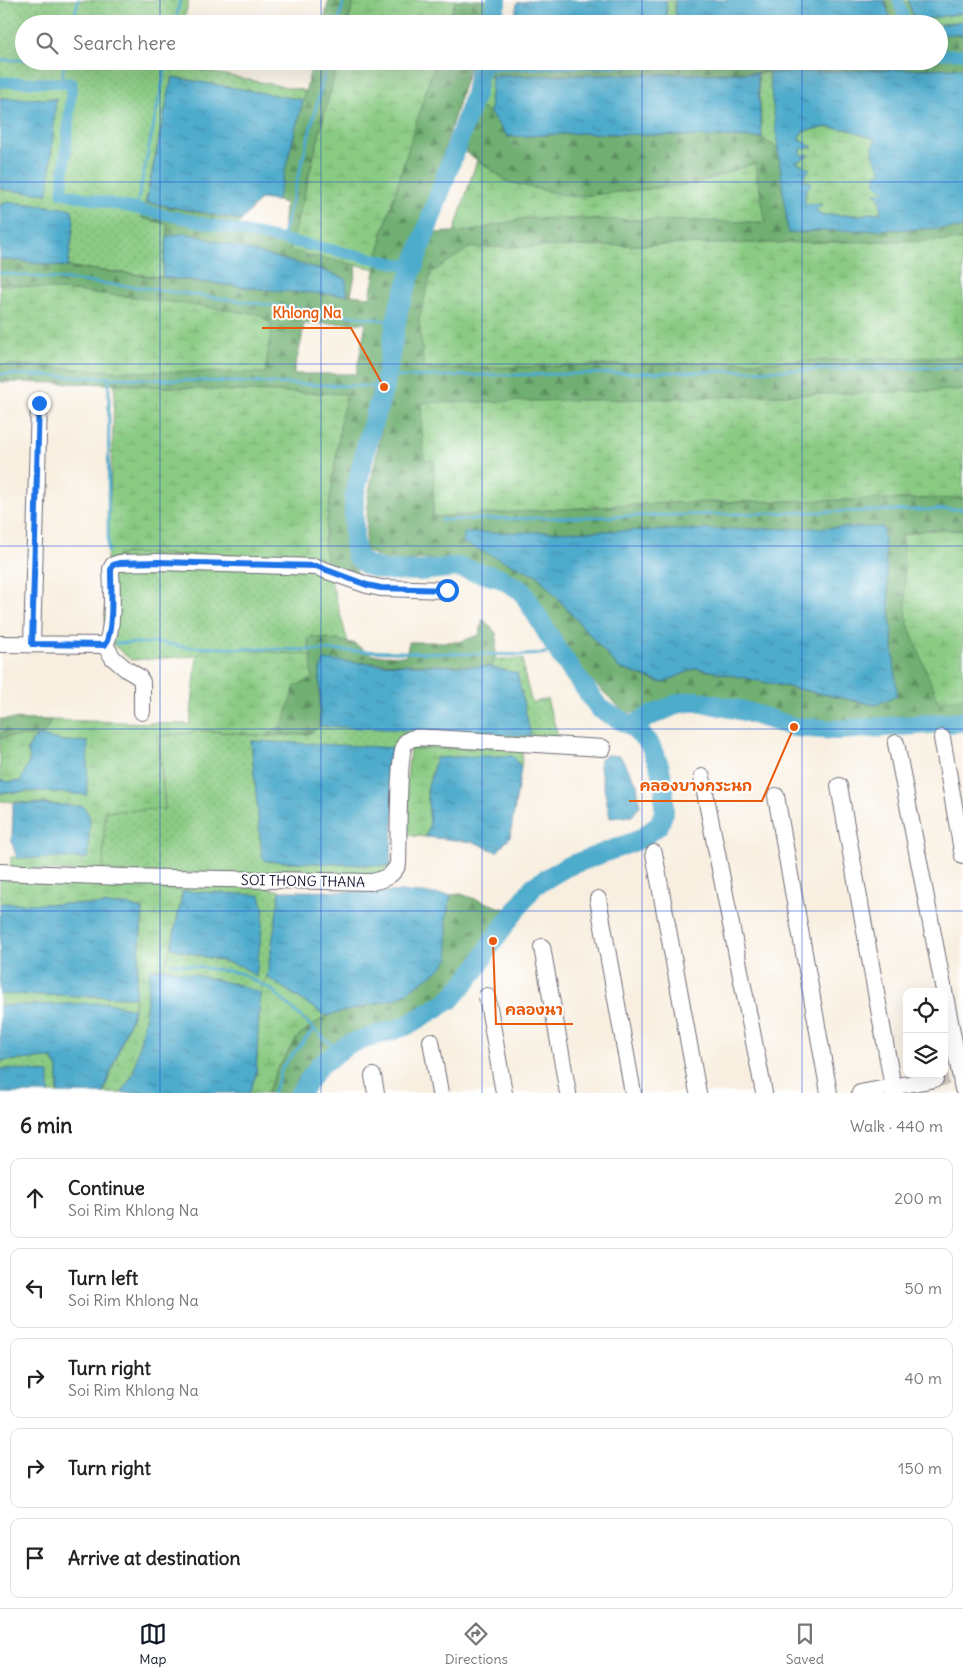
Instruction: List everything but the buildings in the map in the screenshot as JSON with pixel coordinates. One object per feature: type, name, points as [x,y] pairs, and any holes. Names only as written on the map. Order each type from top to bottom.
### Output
[{"type":"street","points":[[32,644],[39,403]]},
{"type":"street","points":[[105,645],[110,625],[111,570],[113,565],[119,563],[158,562],[316,566],[360,583],[381,588],[447,590]]},
{"type":"street","points":[[0,644],[105,645]]},
{"type":"street","points":[[105,645],[113,658],[139,677],[142,682],[142,712]]},
{"type":"street","name":"SOI THONG THANA","points":[[0,872],[162,878],[372,882],[394,872],[398,864],[401,766],[404,747],[409,740],[413,738],[432,738],[603,748]]},
{"type":"street","points":[[942,738],[963,856]]},
{"type":"street","points":[[896,743],[951,1075],[963,1089]]},
{"type":"street","points":[[702,777],[764,1093]]},
{"type":"street","points":[[839,786],[893,1090]]},
{"type":"street","points":[[776,796],[829,1093]]},
{"type":"street","points":[[654,853],[698,1093]]},
{"type":"street","points":[[598,899],[633,1093]]},
{"type":"street","points":[[542,947],[568,1093]]},
{"type":"street","points":[[487,996],[504,1093]]},
{"type":"street","points":[[431,1041],[440,1093]]},
{"type":"street","points":[[860,1093],[893,1090],[951,1075]]},
{"type":"street","points":[[373,1076],[376,1093]]},
{"type":"green space","points":[[0,0],[189,0],[185,15],[15,15],[15,70],[200,70],[306,91],[303,100],[172,77],[142,218],[169,225],[162,277],[68,267],[74,222],[49,206],[9,202],[0,205],[0,188],[48,194],[56,99],[0,98]]},
{"type":"green space","points":[[329,0],[354,0],[350,15],[325,15]]},
{"type":"green space","points":[[354,0],[456,0],[450,15],[350,15]]},
{"type":"green space","points":[[456,0],[488,0],[484,15],[450,15]]},
{"type":"green space","points":[[666,0],[675,0],[676,15],[667,15]]},
{"type":"green space","points":[[884,0],[908,0],[913,15],[889,15]]},
{"type":"green space","points":[[963,13],[963,21],[948,24],[948,16]]},
{"type":"green space","points":[[948,34],[963,35],[963,68],[948,68]]},
{"type":"green space","points":[[311,70],[336,70],[290,250],[357,265],[351,295],[370,297],[382,235],[432,70],[468,70],[373,387],[347,509],[347,544],[358,575],[326,563],[324,541],[346,394],[234,391],[115,384],[0,382],[0,364],[115,371],[131,297],[0,284],[0,259],[278,291],[346,279],[322,270],[185,233],[167,237],[168,224],[142,218],[146,202],[242,220],[236,227],[283,235],[285,203],[277,201]],"holes":[[[366,323],[356,374],[293,374],[304,324]]]},
{"type":"green space","points":[[336,70],[432,70],[382,235],[376,269],[290,251]]},
{"type":"green space","points":[[486,70],[872,70],[690,74],[484,76]]},
{"type":"green space","points":[[758,73],[769,73],[779,150],[762,138]]},
{"type":"green space","points":[[484,76],[492,76],[490,113],[480,107]]},
{"type":"green space","points":[[480,107],[490,113],[508,137],[580,133],[762,138],[779,150],[789,233],[963,228],[963,240],[469,248],[424,369],[963,357],[963,390],[421,404],[434,461],[433,517],[659,503],[963,498],[963,530],[928,530],[902,535],[938,701],[963,698],[963,713],[822,724],[733,706],[692,694],[642,712],[625,713],[580,669],[529,596],[486,568],[427,559],[389,562],[365,550],[368,496],[408,296],[436,233],[476,230],[525,218],[765,222],[755,163],[695,184],[572,197],[508,182],[466,152],[467,130]],"holes":[[[537,575],[875,705],[696,668],[662,683],[619,668]]]},
{"type":"green space","points":[[828,127],[851,130],[877,140],[887,192],[880,198],[881,212],[858,215],[822,215],[816,210],[821,205],[805,204],[802,179],[795,162],[809,155],[801,155],[801,149],[812,147],[798,139],[803,131]]},
{"type":"green space","points":[[477,160],[508,182],[572,197],[695,184],[755,163],[765,222],[525,218],[476,230],[454,232]]},
{"type":"green space","points":[[963,240],[963,357],[424,369],[419,320],[431,273],[469,248]]},
{"type":"green space","points":[[0,284],[131,297],[258,314],[272,325],[265,373],[115,371],[0,364]]},
{"type":"green space","points":[[115,384],[234,391],[347,394],[342,413],[324,541],[326,563],[269,557],[126,553],[107,561]]},
{"type":"green space","points":[[963,390],[963,498],[659,503],[433,517],[434,461],[424,460],[421,403]]},
{"type":"green space","points":[[928,530],[963,530],[963,698],[938,701],[907,621],[902,535]]},
{"type":"green space","points":[[126,553],[269,557],[326,563],[348,642],[312,637],[308,641],[311,655],[207,647],[197,656],[131,660],[104,637],[107,562]]},
{"type":"green space","points":[[483,619],[497,634],[495,659],[491,667],[324,661],[320,671],[320,726],[308,734],[267,736],[283,724],[295,686],[311,655],[308,640],[312,636],[353,643],[372,655],[406,656],[409,642],[459,642],[479,635]]},
{"type":"green space","points":[[207,647],[311,655],[312,679],[295,686],[283,724],[267,736],[198,730],[191,733],[158,736],[165,809],[105,811],[103,872],[10,869],[11,857],[88,858],[83,806],[0,801],[0,793],[42,791],[88,742],[62,741],[42,736],[52,720],[190,724],[197,656]]},
{"type":"green space","points":[[495,659],[523,659],[524,673],[532,703],[547,699],[558,735],[555,749],[504,747],[410,749],[251,741],[262,856],[266,861],[390,866],[376,877],[103,872],[105,811],[165,809],[158,736],[191,733],[198,730],[267,736],[308,734],[320,726],[517,673],[491,667]]},
{"type":"green space","points":[[0,719],[52,720],[42,736],[6,737],[0,739]]},
{"type":"green space","points":[[36,736],[27,750],[30,759],[21,781],[9,782],[0,780],[0,739]]},
{"type":"green space","points":[[523,748],[521,768],[513,756],[436,758],[427,791],[430,823],[426,837],[404,835],[404,808],[410,749]]},
{"type":"green space","points":[[0,878],[169,883],[164,890],[183,891],[171,948],[164,968],[150,970],[145,1019],[133,1074],[122,1093],[103,1093],[134,1010],[143,910],[129,905],[0,903]]},
{"type":"green space","points":[[169,883],[266,887],[280,891],[267,977],[260,993],[239,985],[164,968],[171,948],[241,966],[256,977],[163,890]]},
{"type":"green space","points":[[461,894],[508,910],[490,938],[444,999],[404,1020],[344,1037],[316,1060],[296,1081],[291,1093],[267,1093],[276,1071],[299,1035],[326,1016],[398,998],[448,934],[446,917],[451,895]]},
{"type":"green space","points":[[267,977],[326,1016],[299,1035],[276,1071],[267,1093],[249,1093],[256,1075],[260,993]]},
{"type":"green space","points":[[0,994],[135,997],[134,1009],[106,1003],[0,1006]]},
{"type":"green space","points":[[52,1058],[58,1069],[58,1093],[49,1093],[48,1073],[0,1069],[0,1061]]},
{"type":"water","points":[[533,0],[666,0],[667,15],[515,15],[517,3]]},
{"type":"water","points":[[675,0],[884,0],[889,15],[676,15]]},
{"type":"water","points":[[908,0],[963,0],[963,13],[948,16],[913,15]]},
{"type":"water","points":[[963,21],[963,35],[948,34],[948,24]]},
{"type":"water","points":[[948,68],[963,68],[963,228],[788,233],[769,73],[948,70]],"holes":[[[828,127],[851,130],[876,140],[873,152],[882,171],[877,174],[875,183],[886,192],[875,193],[880,198],[881,212],[858,215],[822,215],[816,210],[822,204],[805,204],[805,193],[811,183],[802,179],[810,169],[796,162],[810,155],[801,155],[801,149],[813,147],[798,139],[803,131]]]},
{"type":"water","points":[[757,73],[762,138],[580,133],[508,137],[490,113],[492,76]]},
{"type":"water","points":[[172,77],[303,100],[277,201],[260,199],[242,220],[146,202]]},
{"type":"water","points":[[0,98],[56,99],[48,194],[0,188]]},
{"type":"water","points":[[9,202],[72,209],[74,222],[68,267],[0,259],[0,205]]},
{"type":"water","points":[[185,233],[322,270],[346,279],[347,295],[278,291],[162,277],[167,237]]},
{"type":"water","points":[[883,527],[897,695],[876,705],[696,668],[663,683],[619,668],[537,575],[463,543],[464,533]]},
{"type":"water","points":[[324,660],[373,664],[491,667],[517,673],[531,736],[320,726],[320,671]]},
{"type":"water","points":[[36,736],[62,741],[88,742],[87,795],[42,791],[0,793],[0,780],[9,782],[21,781],[30,759],[27,750]]},
{"type":"water","points":[[251,741],[399,748],[390,866],[266,861],[262,856]]},
{"type":"water","points":[[607,755],[620,756],[637,784],[640,806],[632,816],[610,818],[600,767],[600,759]]},
{"type":"water","points":[[513,756],[521,768],[510,837],[497,852],[474,842],[426,837],[430,823],[427,791],[436,758]]},
{"type":"water","points":[[13,803],[83,806],[90,817],[88,858],[17,858],[12,843]]},
{"type":"water","points":[[183,891],[260,895],[264,910],[256,977],[241,966],[171,948]]},
{"type":"water","points":[[280,891],[405,892],[451,895],[446,917],[449,959],[439,970],[398,998],[326,1016],[267,977]]},
{"type":"water","points":[[0,903],[129,905],[143,910],[135,997],[0,994]]},
{"type":"water","points":[[164,968],[239,985],[260,993],[256,1075],[249,1093],[122,1093],[133,1074],[145,1019],[150,970]]},
{"type":"water","points":[[106,1003],[134,1009],[103,1093],[58,1093],[58,1069],[52,1058],[0,1061],[0,1006]]},
{"type":"water","points":[[0,1069],[49,1073],[49,1093],[0,1093]]},
{"type":"waterway","points":[[75,15],[78,0]]},
{"type":"waterway","points":[[177,15],[180,0]]},
{"type":"waterway","points":[[340,15],[344,0]]},
{"type":"waterway","points":[[492,15],[497,0]]},
{"type":"waterway","points":[[898,0],[903,15]]},
{"type":"waterway","points":[[948,54],[963,54]]},
{"type":"waterway","points":[[0,60],[15,60]]},
{"type":"waterway","points":[[61,83],[63,70]]},
{"type":"waterway","points":[[136,209],[165,70]]},
{"type":"waterway","points":[[282,239],[326,70]]},
{"type":"waterway","points":[[300,1093],[319,1066],[349,1044],[406,1026],[450,1000],[477,968],[493,941],[534,886],[566,867],[641,839],[659,825],[664,812],[664,786],[659,765],[649,743],[632,726],[600,709],[560,654],[522,591],[500,578],[457,567],[420,571],[383,570],[367,565],[356,556],[354,498],[368,439],[384,387],[399,307],[475,94],[479,70]]},
{"type":"waterway","points":[[0,82],[72,83],[62,193],[413,267]]},
{"type":"waterway","points":[[0,273],[137,287],[396,322]]},
{"type":"waterway","points":[[386,377],[963,367]]},
{"type":"waterway","points":[[0,374],[384,387]]},
{"type":"waterway","points":[[108,552],[109,377]]},
{"type":"waterway","points":[[441,520],[963,509]]},
{"type":"waterway","points":[[116,643],[163,643],[185,647],[525,655],[541,654],[557,649]]},
{"type":"waterway","points":[[632,726],[680,703],[697,701],[744,711],[794,727],[837,730],[963,722]]},
{"type":"waterway","points":[[172,963],[240,973],[272,990],[339,1052]]},
{"type":"waterway","points":[[273,1093],[283,1066],[314,1029]]},
{"type":"tunnel","points":[[935,1079],[942,1078]]},
{"type":"place","name":"Khlong Na","points":[[384,387]]},
{"type":"place","name":"คลองบางกระนก","points":[[794,727]]},
{"type":"place","name":"คลองนา","points":[[493,941]]},
{"type":"route","points":[[39,403],[32,644],[105,645],[108,642],[110,625],[111,567],[119,563],[158,562],[316,566],[367,585],[381,588],[447,590]]}]
